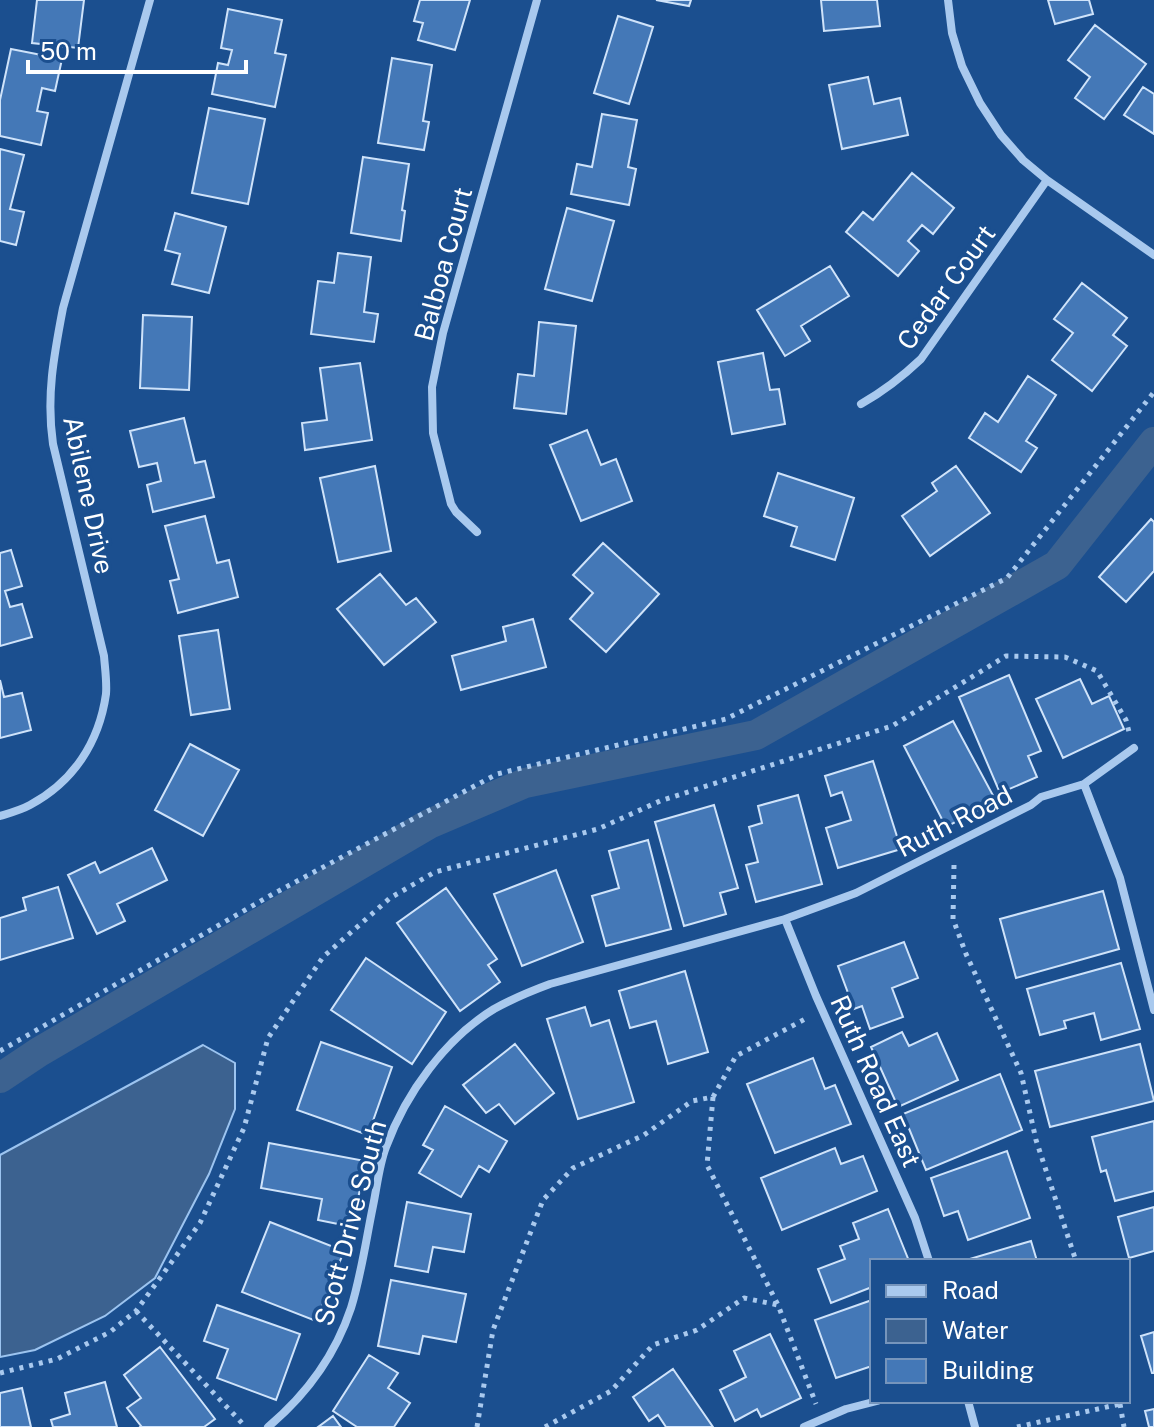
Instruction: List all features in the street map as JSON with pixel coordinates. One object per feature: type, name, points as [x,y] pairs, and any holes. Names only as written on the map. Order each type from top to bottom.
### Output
[{"type":"street","name":"Abilene Drive","points":[[0,816],[28,806],[61,784],[84,758],[100,720],[106,692],[104,656],[53,444],[49,419],[50,390],[63,308],[150,0]]},
{"type":"street","name":"Balboa Court","points":[[477,532],[451,504],[433,433],[432,387],[443,333],[537,0]]},
{"type":"street","points":[[948,0],[952,33],[962,66],[980,103],[1001,135],[1023,160],[1047,180],[1154,255]]},
{"type":"street","name":"Cedar Court","points":[[861,404],[893,384],[921,359],[1047,180]]},
{"type":"street","name":"Ruth Road","points":[[785,919],[856,893],[1031,805],[1041,797],[1084,784],[1134,748]]},
{"type":"street","points":[[1084,784],[1120,878],[1154,1010]]},
{"type":"street","name":"Ruth Road East","points":[[785,919],[915,1218],[928,1259]]},
{"type":"street","name":"Scott Drive South","points":[[268,1427],[316,1379],[339,1339],[352,1306],[385,1150],[397,1120],[424,1075],[457,1038],[516,997],[550,984],[785,919]]},
{"type":"street","points":[[804,1427],[846,1409],[870,1403]]},
{"type":"street","points":[[969,1403],[975,1427]]},
{"type":"path","points":[[0,1051],[273,894],[497,774],[726,719],[1007,578],[1154,392]]},
{"type":"path","points":[[0,1373],[57,1359],[110,1332],[136,1311],[200,1223],[244,1128],[268,1038],[323,957],[390,898],[435,872],[598,829],[660,801],[892,726],[1006,656],[1065,657],[1097,671],[1126,720],[1134,748]]},
{"type":"path","points":[[955,843],[953,919],[1021,1073],[1036,1140],[1075,1259]]},
{"type":"path","points":[[822,1010],[736,1056],[713,1097],[707,1165],[778,1305],[822,1419]]},
{"type":"path","points":[[477,1427],[493,1330],[543,1200],[573,1168],[644,1135],[692,1101],[713,1097]]},
{"type":"path","points":[[545,1427],[611,1391],[653,1345],[697,1330],[744,1298],[778,1305]]},
{"type":"path","points":[[136,1311],[242,1423],[242,1427]]},
{"type":"path","points":[[1017,1427],[1116,1403]]},
{"type":"path","points":[[1120,1403],[1124,1427]]},
{"type":"water","points":[[203,1045],[235,1063],[235,1109],[209,1174],[155,1278],[105,1316],[35,1350],[0,1357],[0,1155]]},
{"type":"building","points":[[37,0],[84,0],[78,48],[32,43]]},
{"type":"building","points":[[420,0],[470,0],[455,50],[418,40],[423,23],[414,21]]},
{"type":"building","points":[[656,0],[691,0],[689,6]]},
{"type":"building","points":[[821,0],[877,0],[880,26],[824,31]]},
{"type":"building","points":[[1048,0],[1089,0],[1093,14],[1055,24]]},
{"type":"building","points":[[228,9],[282,20],[275,53],[286,55],[275,107],[212,94],[218,63],[228,65],[232,50],[221,48]]},
{"type":"building","points":[[618,16],[653,27],[629,104],[594,93]]},
{"type":"building","points":[[1095,25],[1146,64],[1104,119],[1075,98],[1090,77],[1068,60]]},
{"type":"building","points":[[11,49],[62,59],[55,91],[42,88],[37,111],[48,113],[41,145],[0,136],[0,100]]},
{"type":"building","points":[[392,58],[432,65],[423,121],[429,122],[424,150],[378,143]]},
{"type":"building","points":[[868,77],[874,104],[900,98],[908,135],[842,149],[829,85]]},
{"type":"building","points":[[1143,87],[1154,94],[1154,134],[1124,115]]},
{"type":"building","points":[[209,108],[265,119],[248,204],[192,193]]},
{"type":"building","points":[[602,114],[637,120],[628,167],[636,169],[629,205],[571,194],[577,164],[592,167]]},
{"type":"building","points":[[0,149],[24,155],[10,209],[24,212],[16,245],[0,241]]},
{"type":"building","points":[[363,157],[409,164],[401,241],[351,233]]},
{"type":"building","points":[[912,173],[954,208],[933,234],[922,225],[908,241],[919,251],[898,276],[846,232],[863,212],[873,220]]},
{"type":"building","points":[[567,208],[614,221],[592,301],[545,289]]},
{"type":"building","points":[[175,213],[226,227],[209,293],[172,284],[180,254],[165,250]]},
{"type":"building","points":[[338,253],[371,257],[364,312],[378,314],[374,342],[311,334],[318,281],[334,283]]},
{"type":"building","points":[[830,266],[849,296],[801,326],[810,341],[785,356],[757,310]]},
{"type":"building","points":[[1082,283],[1127,318],[1113,335],[1127,346],[1092,391],[1052,360],[1073,333],[1054,319]]},
{"type":"building","points":[[143,315],[192,317],[189,390],[140,388]]},
{"type":"building","points":[[539,322],[576,326],[566,414],[514,408],[518,374],[534,376]]},
{"type":"building","points":[[763,353],[770,390],[779,389],[785,424],[732,434],[718,362]]},
{"type":"building","points":[[360,363],[372,440],[305,450],[302,423],[327,420],[320,368]]},
{"type":"building","points":[[1028,376],[1056,395],[1026,441],[1037,448],[1021,472],[969,438],[985,413],[998,422]]},
{"type":"building","points":[[184,418],[195,463],[205,461],[214,497],[153,512],[147,485],[161,481],[157,463],[139,467],[130,431]]},
{"type":"building","points":[[587,430],[601,465],[616,459],[632,501],[581,521],[550,445]]},
{"type":"building","points":[[375,466],[391,551],[338,562],[320,478]]},
{"type":"building","points":[[956,466],[990,513],[930,556],[902,516],[937,491],[932,483]]},
{"type":"building","points":[[778,473],[854,498],[835,560],[791,546],[797,527],[764,516]]},
{"type":"building","points":[[205,516],[217,563],[229,560],[238,597],[178,613],[170,581],[179,579],[165,526]]},
{"type":"building","points":[[1151,519],[1154,522],[1154,571],[1126,602],[1099,577]]},
{"type":"building","points":[[603,543],[659,594],[606,652],[570,619],[593,593],[573,575]]},
{"type":"building","points":[[11,550],[22,586],[5,591],[10,607],[22,604],[32,637],[0,646],[0,553]]},
{"type":"building","points":[[380,574],[406,605],[416,598],[436,622],[384,665],[337,609]]},
{"type":"building","points":[[533,619],[546,667],[461,690],[452,656],[506,641],[503,627]]},
{"type":"building","points":[[218,630],[230,709],[191,715],[179,636]]},
{"type":"building","points":[[1009,675],[1041,751],[1028,756],[1037,777],[1000,793],[959,697]]},
{"type":"building","points":[[1080,679],[1092,704],[1109,696],[1124,729],[1063,758],[1036,699]]},
{"type":"building","points":[[0,680],[4,697],[22,693],[31,730],[0,738]]},
{"type":"building","points":[[953,721],[996,801],[946,827],[904,746]]},
{"type":"building","points":[[190,744],[239,770],[203,836],[155,810]]},
{"type":"building","points":[[873,761],[901,849],[838,868],[826,828],[851,820],[842,792],[831,796],[825,776]]},
{"type":"building","points":[[798,795],[822,884],[756,902],[746,865],[758,862],[749,827],[762,823],[758,806]]},
{"type":"building","points":[[714,805],[738,888],[720,893],[726,914],[684,926],[655,822]]},
{"type":"building","points":[[648,840],[671,929],[606,946],[592,896],[619,888],[609,851]]},
{"type":"building","points":[[152,848],[167,880],[117,904],[125,921],[97,934],[68,875],[95,862],[100,873]]},
{"type":"building","points":[[556,870],[583,942],[522,966],[494,894]]},
{"type":"building","points":[[58,887],[73,938],[0,960],[0,918],[26,910],[23,898]]},
{"type":"building","points":[[446,888],[497,959],[488,965],[500,982],[460,1011],[397,923]]},
{"type":"building","points":[[1103,891],[1119,949],[1016,978],[1000,919]]},
{"type":"building","points":[[904,942],[918,978],[892,988],[903,1017],[870,1029],[862,1006],[854,1009],[838,966]]},
{"type":"building","points":[[366,958],[446,1012],[412,1064],[331,1010]]},
{"type":"building","points":[[1121,963],[1140,1029],[1101,1040],[1094,1013],[1064,1021],[1066,1028],[1040,1035],[1027,989]]},
{"type":"building","points":[[685,971],[708,1052],[668,1064],[656,1021],[630,1028],[619,991]]},
{"type":"building","points":[[585,1007],[591,1026],[609,1020],[634,1102],[578,1119],[547,1019]]},
{"type":"building","points":[[902,1032],[909,1046],[937,1033],[958,1080],[898,1107],[871,1047]]},
{"type":"building","points":[[321,1042],[392,1067],[368,1135],[297,1110]]},
{"type":"building","points":[[515,1044],[554,1093],[515,1124],[499,1104],[486,1113],[463,1085]]},
{"type":"building","points":[[1140,1044],[1154,1101],[1050,1127],[1035,1071]]},
{"type":"building","points":[[813,1058],[825,1089],[835,1085],[851,1124],[775,1153],[747,1084]]},
{"type":"building","points":[[1000,1074],[1022,1130],[926,1170],[903,1114]]},
{"type":"building","points":[[445,1106],[507,1141],[489,1172],[479,1166],[461,1197],[419,1173],[433,1150],[423,1145]]},
{"type":"building","points":[[1154,1121],[1154,1191],[1115,1201],[1106,1170],[1101,1172],[1092,1137]]},
{"type":"building","points":[[269,1143],[365,1161],[353,1227],[318,1220],[322,1199],[261,1188]]},
{"type":"building","points":[[835,1148],[841,1164],[863,1156],[877,1191],[782,1230],[761,1178]]},
{"type":"building","points":[[1007,1151],[1030,1218],[968,1240],[958,1211],[944,1216],[931,1178]]},
{"type":"building","points":[[407,1202],[471,1214],[464,1252],[433,1247],[428,1272],[395,1266]]},
{"type":"building","points":[[1154,1207],[1154,1251],[1129,1258],[1118,1217]]},
{"type":"building","points":[[888,1209],[908,1259],[870,1259],[870,1288],[831,1303],[818,1269],[845,1259],[840,1246],[859,1239],[853,1223]]},
{"type":"building","points":[[270,1222],[344,1251],[316,1321],[242,1292]]},
{"type":"building","points":[[1031,1241],[1036,1259],[970,1259]]},
{"type":"building","points":[[391,1280],[466,1294],[456,1342],[423,1336],[419,1354],[378,1346]]},
{"type":"building","points":[[870,1301],[870,1367],[836,1378],[815,1320]]},
{"type":"building","points":[[217,1305],[300,1334],[276,1400],[217,1378],[228,1349],[204,1341]]},
{"type":"building","points":[[1154,1332],[1154,1373],[1152,1373],[1141,1336]]},
{"type":"building","points":[[770,1334],[801,1398],[761,1417],[757,1409],[735,1421],[720,1390],[746,1377],[734,1351]]},
{"type":"building","points":[[160,1347],[215,1419],[204,1427],[140,1427],[127,1408],[141,1398],[124,1375]]},
{"type":"building","points":[[369,1355],[398,1373],[388,1388],[410,1403],[394,1427],[357,1427],[333,1411]]},
{"type":"building","points":[[673,1369],[713,1427],[666,1427],[658,1415],[649,1421],[633,1397]]},
{"type":"building","points":[[105,1382],[117,1427],[53,1427],[51,1420],[70,1414],[65,1393]]},
{"type":"building","points":[[22,1388],[31,1427],[0,1427],[0,1393]]},
{"type":"building","points":[[1154,1409],[1154,1427],[1149,1427],[1145,1411]]},
{"type":"building","points":[[333,1416],[341,1427],[318,1427]]},
{"type":"waterway","points":[[0,1078],[39,1052],[429,824],[525,783],[756,735],[1057,565],[1154,442]]}]
